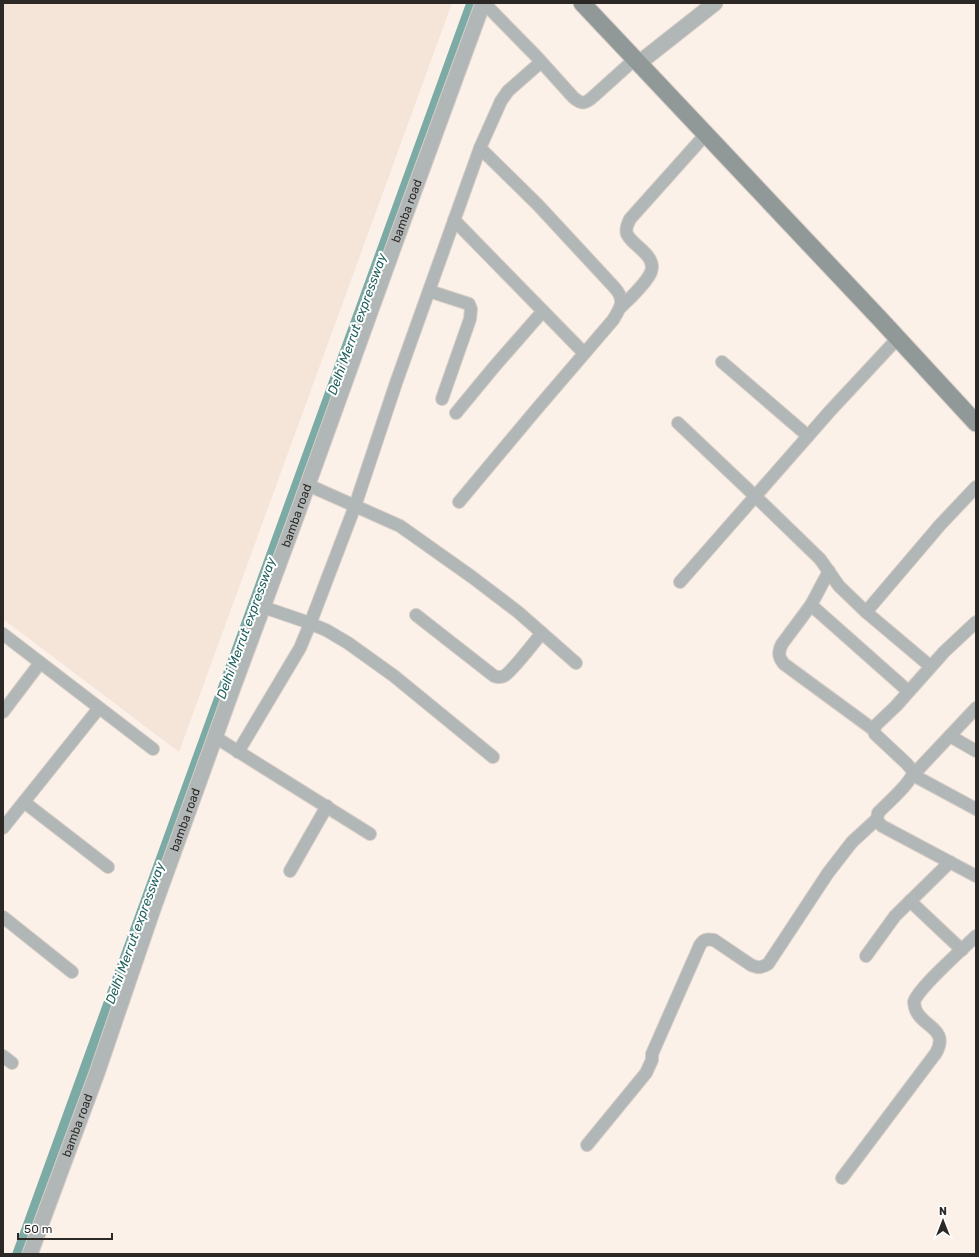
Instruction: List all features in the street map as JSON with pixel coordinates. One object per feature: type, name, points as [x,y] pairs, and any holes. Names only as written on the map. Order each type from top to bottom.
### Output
[{"type":"main road","points":[[582,3],[898,338],[976,423]]},
{"type":"street","points":[[483,3],[573,97],[582,103],[587,102],[707,5]]},
{"type":"street","name":"bamba road","points":[[30,1254],[100,1066],[153,909],[215,737],[483,3]]},
{"type":"street","points":[[238,752],[300,648],[310,624],[356,506],[396,383],[480,148],[501,101],[508,91],[541,62]]},
{"type":"street","points":[[459,502],[613,320],[620,307],[646,280],[652,271],[651,263],[647,255],[627,234],[627,226],[630,219],[706,134]]},
{"type":"street","points":[[480,148],[538,205],[619,293],[621,299],[620,307]]},
{"type":"street","points":[[454,220],[584,353]]},
{"type":"street","points":[[429,291],[469,304],[471,309],[470,319],[442,399]]},
{"type":"street","points":[[456,413],[543,311]]},
{"type":"street","points":[[680,582],[808,436],[898,338]]},
{"type":"street","points":[[722,362],[808,436]]},
{"type":"street","points":[[678,424],[820,559],[839,586],[866,612],[930,666]]},
{"type":"street","points":[[308,485],[400,526],[411,533],[518,612],[576,663]]},
{"type":"street","points":[[866,612],[940,526],[976,487]]},
{"type":"street","points":[[829,571],[811,605],[782,644],[779,650],[779,658],[784,664],[874,730],[875,734],[911,768],[913,775]]},
{"type":"street","points":[[811,605],[908,691]]},
{"type":"street","points":[[263,607],[326,630],[348,643],[394,676],[493,757]]},
{"type":"street","points":[[416,615],[494,676],[499,677],[505,676],[511,670],[542,633]]},
{"type":"street","points":[[874,730],[876,725],[896,706],[930,666],[976,622]]},
{"type":"street","points":[[3,634],[153,749]]},
{"type":"street","points":[[3,712],[40,663]]},
{"type":"street","points":[[3,828],[99,708]]},
{"type":"street","points":[[587,1145],[646,1073],[652,1060],[652,1054],[700,945],[708,939],[714,940],[757,968],[762,968],[768,964],[828,873],[852,842],[877,818],[878,813],[903,788],[913,775],[976,708]]},
{"type":"street","points":[[950,736],[976,751]]},
{"type":"street","points":[[215,737],[370,834]]},
{"type":"street","points":[[913,775],[976,809]]},
{"type":"street","points":[[24,802],[108,867]]},
{"type":"street","points":[[290,871],[327,806]]},
{"type":"street","points":[[877,818],[878,822],[882,826],[976,876]]},
{"type":"street","points":[[866,956],[895,916],[950,862]]},
{"type":"street","points":[[910,901],[962,950]]},
{"type":"street","points":[[3,917],[72,972]]},
{"type":"street","points":[[842,1178],[940,1046],[940,1039],[937,1032],[917,1014],[914,1003],[918,994],[927,983],[976,936]]},
{"type":"shaded area","points":[[3,3],[452,3],[179,752],[3,619]]},
{"type":"waterway","name":"Delhi Merrut expressway","points":[[19,1254],[473,3]]}]
